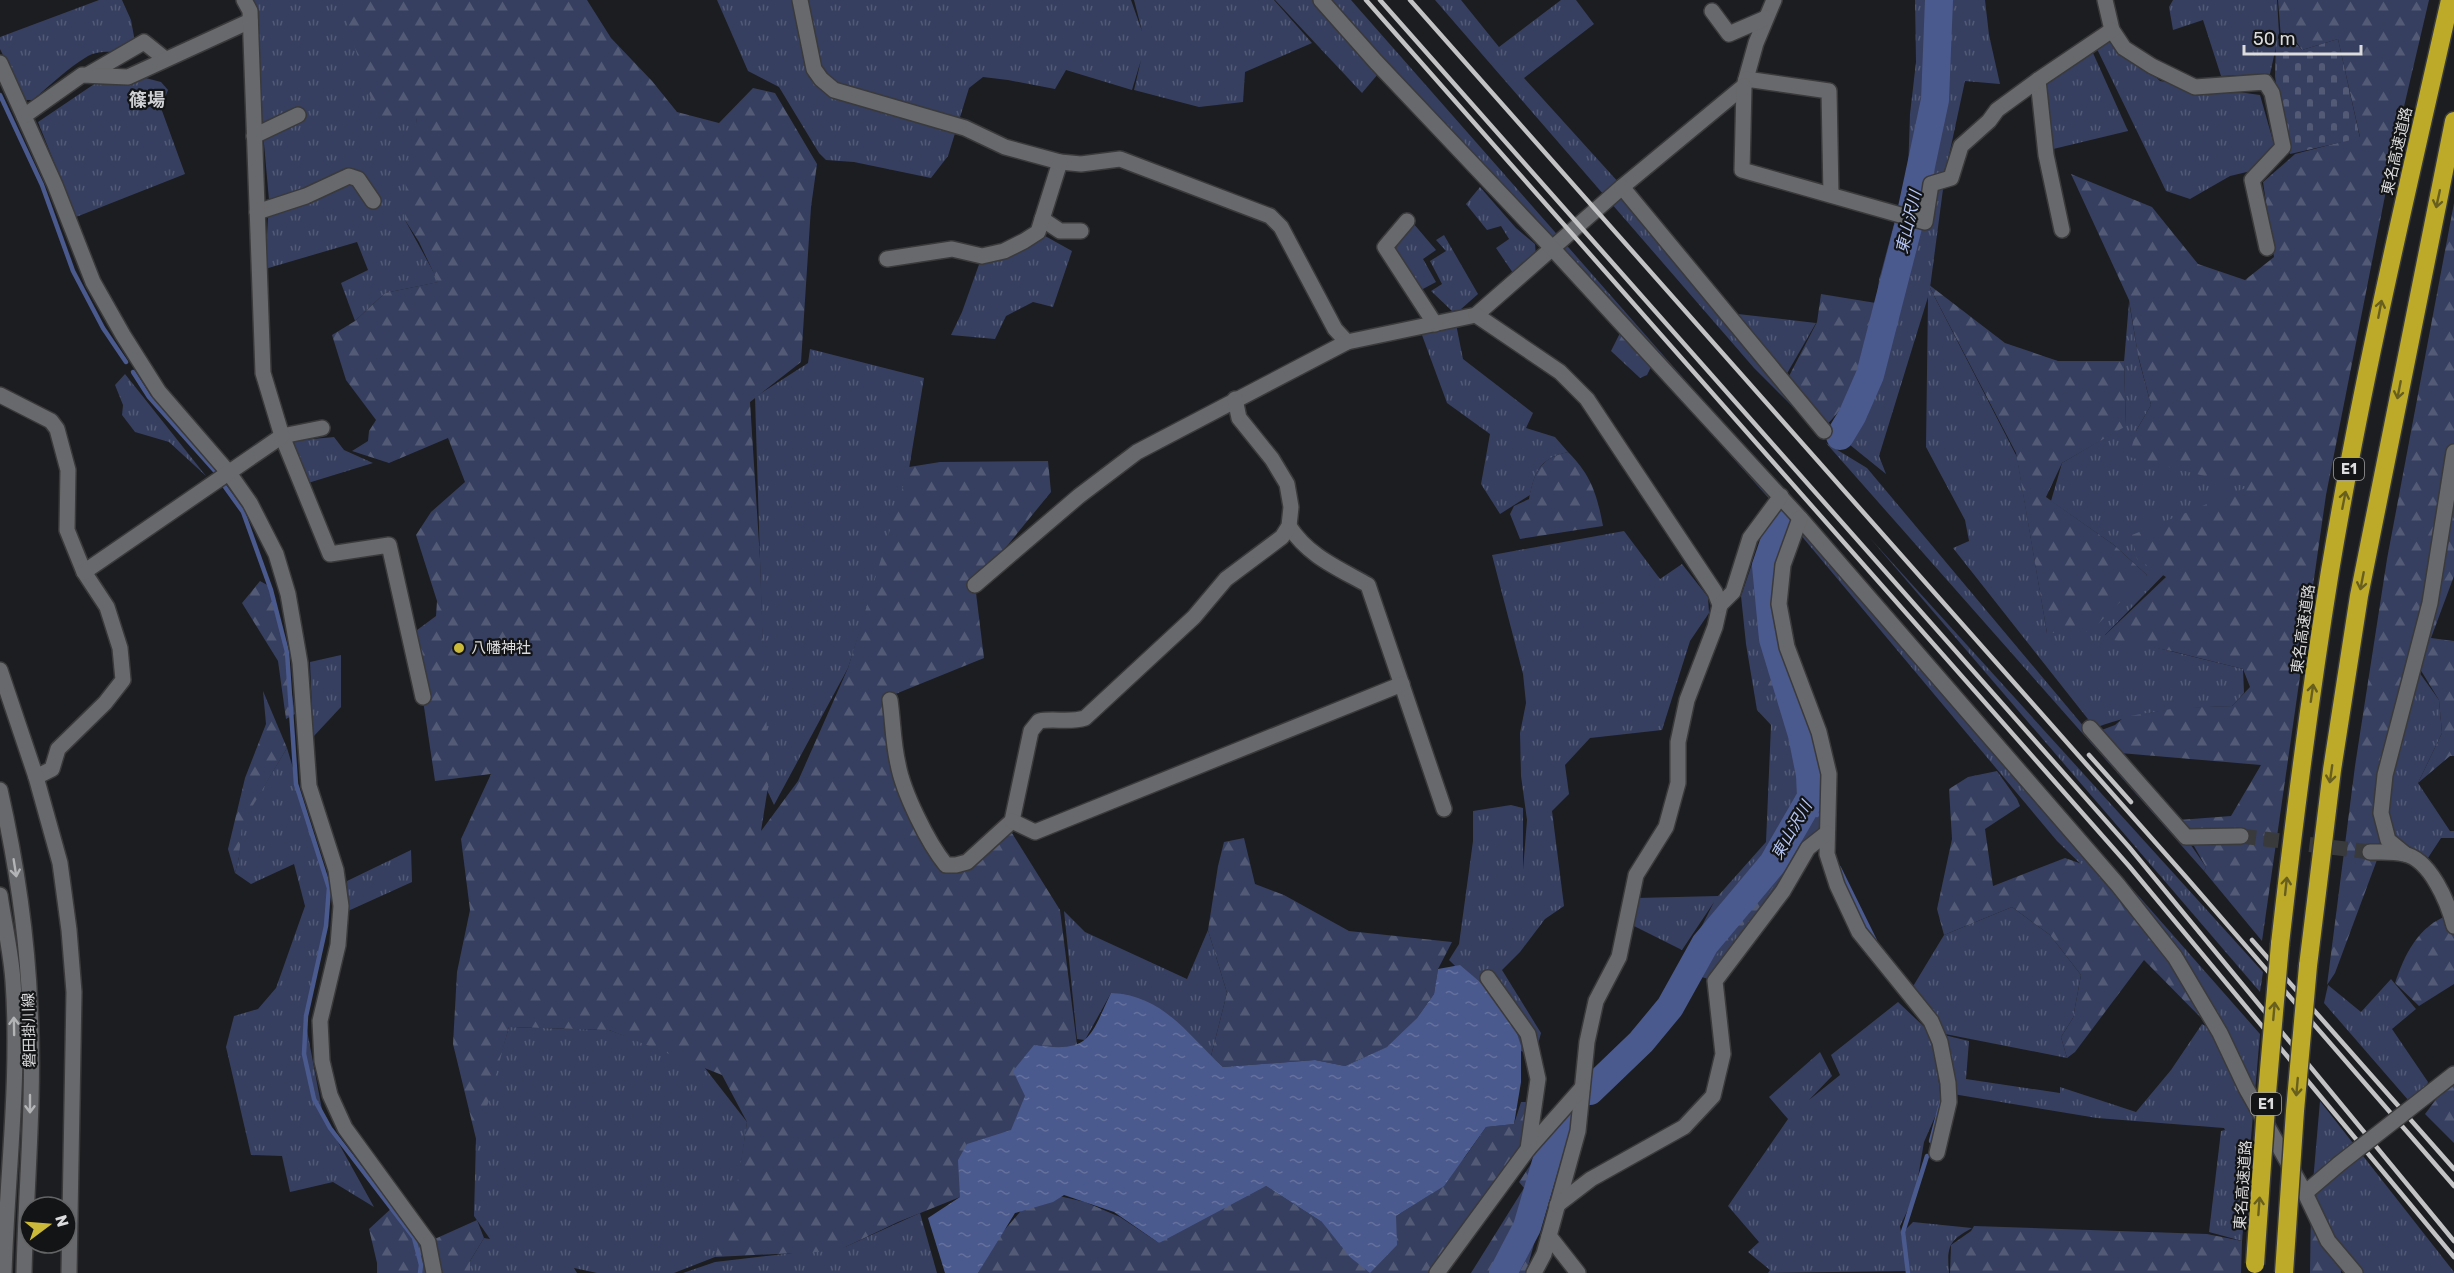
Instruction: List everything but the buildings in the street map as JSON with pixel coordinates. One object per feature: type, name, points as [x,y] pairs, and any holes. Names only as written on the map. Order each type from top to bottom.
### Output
[{"type":"highway","name":"東名高速道路","points":[[2255,1268],[2266,1093],[2280,944],[2294,815],[2330,571],[2381,304],[2450,0]]},
{"type":"highway","name":"E1","points":[[2284,1273],[2308,966],[2332,770],[2360,596],[2454,121]]},
{"type":"street","points":[[244,0],[250,11],[263,374],[282,436],[330,554],[389,545],[423,697]]},
{"type":"street","points":[[800,0],[814,69],[821,79],[834,90],[965,128],[1005,147],[1060,162],[1081,164],[1120,159],[1270,216],[1281,227],[1335,329],[1347,342]]},
{"type":"street","points":[[1321,0],[1800,518],[2118,885],[2175,957],[2220,1033],[2246,1088],[2305,1193],[2328,1241],[2355,1273]]},
{"type":"street","points":[[1774,0],[1756,43],[1745,82],[1742,170],[1925,222],[1931,184],[1951,178],[1961,146],[1989,121],[1997,110],[2112,30]]},
{"type":"street","points":[[2104,0],[2112,30],[2124,48],[2152,66],[2195,87],[2265,82],[2272,93],[2283,147],[2252,180],[2267,248]]},
{"type":"street","points":[[1712,11],[1729,34],[1766,18]]},
{"type":"street","points":[[24,116],[82,75],[128,76],[250,21]]},
{"type":"street","points":[[88,75],[144,42],[164,58]]},
{"type":"street","points":[[0,63],[55,185],[93,282],[159,392],[229,473],[250,503],[276,554],[288,594],[300,663],[309,786],[336,870],[342,906],[338,945],[320,1021],[322,1061],[330,1095],[345,1128],[428,1242],[434,1273]]},
{"type":"street","points":[[2038,80],[2046,155],[2062,230]]},
{"type":"street","points":[[975,585],[1079,496],[1137,452],[1235,399],[1347,342],[1476,315],[1745,82],[1829,91],[1830,195]]},
{"type":"street","points":[[254,136],[298,115]]},
{"type":"street","points":[[887,259],[952,249],[982,256],[1004,251],[1038,232],[1060,162]]},
{"type":"street","points":[[257,212],[306,196],[349,176],[358,179],[373,201]]},
{"type":"street","points":[[1622,187],[1824,432]]},
{"type":"street","points":[[1042,219],[1060,231],[1081,231]]},
{"type":"street","points":[[1407,221],[1385,247],[1435,324]]},
{"type":"street","points":[[1476,315],[1560,372],[1587,399],[1715,592],[1720,605],[1715,627],[1687,700],[1678,742],[1678,783],[1666,827],[1636,876],[1619,957],[1596,1001],[1587,1042],[1578,1131],[1544,1254],[1534,1273]]},
{"type":"street","points":[[0,395],[51,421],[57,429],[68,470],[67,530],[84,573],[107,607],[120,648],[123,680],[105,703],[58,749],[52,769],[36,777]]},
{"type":"street","points":[[890,700],[898,764],[903,783],[936,853],[946,865],[966,862],[1012,821],[1031,731],[1039,721],[1048,719],[1073,722],[1085,718],[1194,617],[1226,579],[1282,537],[1289,526],[1291,507],[1287,484],[1272,459],[1239,418],[1235,399]]},
{"type":"street","points":[[84,573],[282,436],[322,428]]},
{"type":"street","points":[[2454,452],[2430,603],[2385,775],[2380,813],[2388,840],[2405,854],[2424,864],[2452,908],[2454,926]]},
{"type":"street","points":[[1720,605],[1734,592],[1750,538],[1780,496]]},
{"type":"street","points":[[1800,518],[1783,565],[1779,604],[1787,647],[1819,732],[1829,774],[1827,854],[1837,885],[1859,932],[1931,1021],[1940,1042],[1948,1083],[1948,1102],[1937,1153]]},
{"type":"street","points":[[1289,526],[1299,541],[1318,557],[1368,585],[1444,809]]},
{"type":"street","points":[[0,670],[36,777],[60,863],[69,930],[74,992],[69,1273]]},
{"type":"street","points":[[1012,821],[1035,832],[1402,684]]},
{"type":"street","points":[[2090,728],[2186,837],[2241,836]]},
{"type":"street","name":"磐田掛川線","points":[[0,790],[20,900],[30,1008],[30,1141],[24,1273]]},
{"type":"street","points":[[1557,1205],[1591,1179],[1684,1127],[1713,1096],[1723,1054],[1715,981],[1783,891],[1808,848],[1827,833]]},
{"type":"street","points":[[2370,852],[2405,854]]},
{"type":"street","name":"磐田掛川線","points":[[0,895],[13,980],[14,1036],[13,1134],[4,1273]]},
{"type":"street","points":[[1488,978],[1528,1034],[1538,1079],[1528,1149]]},
{"type":"street","points":[[2305,1193],[2454,1074]]},
{"type":"street","points":[[1437,1273],[1528,1149],[1582,1088]]},
{"type":"street","points":[[1549,1236],[1578,1273]]},
{"type":"green space","points":[[99,0],[122,0],[131,20],[135,42],[124,50],[94,53],[88,56],[66,71],[33,100],[25,100],[0,49],[0,37]]},
{"type":"green space","points":[[247,0],[343,0],[417,118],[405,220],[439,282],[385,293],[355,321],[341,283],[368,270],[357,242],[265,269],[269,200],[252,9]]},
{"type":"green space","points":[[340,0],[587,0],[611,38],[652,81],[677,112],[719,123],[753,88],[775,93],[817,164],[811,207],[801,362],[750,402],[770,774],[761,831],[798,781],[848,668],[909,467],[940,462],[1048,461],[1051,492],[975,585],[984,658],[888,697],[899,767],[946,865],[972,863],[1007,825],[1060,910],[1077,1045],[960,1197],[898,1222],[837,1251],[715,1257],[738,1179],[747,1122],[722,1075],[609,1030],[509,1027],[477,1143],[453,1044],[457,972],[470,910],[461,839],[491,774],[435,781],[413,633],[436,616],[437,601],[416,535],[431,512],[465,482],[448,438],[389,463],[352,451],[368,441],[369,431],[376,420],[346,380],[332,335],[355,321],[385,293],[438,282],[419,242],[405,220],[406,172],[417,118],[377,118]]},
{"type":"green space","points":[[717,0],[1131,0],[1142,31],[1134,0],[1274,0],[1312,43],[1245,72],[1243,102],[1199,107],[1134,90],[1141,60],[1132,90],[1066,70],[1055,89],[983,77],[969,88],[948,156],[931,178],[854,162],[826,160],[819,153],[779,87],[748,71]]},
{"type":"green space","points":[[1275,0],[1313,0],[1378,74],[1362,93]]},
{"type":"green space","points":[[1326,0],[1351,0],[2260,1034],[2242,1241],[2209,1232],[2221,1131],[2225,1130],[2224,1128],[2097,1118],[1953,1094],[1940,1034],[1969,1041],[1966,1079],[2060,1093],[2060,1087],[2136,1112],[2171,1070],[2202,1024],[2209,1028],[2195,1001],[2138,920],[2057,841],[1794,527],[1779,604],[1829,774],[1827,833],[1715,981],[1685,972],[1685,959],[1714,902],[1682,950],[1634,926],[1636,898],[1718,896],[1766,842],[1771,725],[1757,710],[1741,596],[1753,561],[1780,511]]},
{"type":"green space","points":[[1435,0],[1461,0],[1499,47],[1561,0],[1576,0],[1594,24],[1524,78],[1620,184],[1803,417],[1754,368]]},
{"type":"green space","points":[[1915,0],[1985,0],[1989,35],[2000,84],[1965,81],[1945,174],[1930,288],[2017,457],[2047,633],[2147,575],[2114,545],[2051,501],[2062,463],[2126,425],[2124,362],[2129,302],[2139,360],[2151,405],[2136,431],[2249,487],[2105,635],[2243,669],[2244,693],[2232,706],[2179,709],[2146,714],[2095,728],[1953,548],[1969,541],[1965,520],[1926,447],[1928,297],[1879,456],[1886,474],[1829,428],[1867,371],[1879,280],[1908,172],[1910,114],[1916,62]]},
{"type":"green space","points":[[2173,0],[2277,0],[2279,33],[2270,74],[2221,76],[2203,20],[2173,30],[2169,7]]},
{"type":"green space","points":[[2278,0],[2429,0],[2395,145],[2326,495],[2262,941],[2204,871],[2206,867],[2179,820],[2231,816],[2261,765],[2120,753],[2099,731],[2115,725],[2124,717],[2177,708],[2232,706],[2250,687],[2243,669],[2171,651],[2102,638],[2166,577],[2137,559],[2132,535],[2248,487],[2129,457],[2136,431],[2151,405],[2138,355],[2129,300],[2071,174],[2152,207],[2198,264],[2245,280],[2274,257],[2263,182],[2295,154],[2360,137],[2338,39],[2302,50],[2290,33],[2281,38]]},
{"type":"green space","points":[[2108,33],[2160,81],[2260,95],[2275,148],[2251,171],[2230,176],[2190,199],[2166,191],[2097,49]]},
{"type":"green space","points":[[2290,37],[2302,50],[2338,39],[2360,138],[2290,154],[2280,116],[2275,76],[2276,39]]},
{"type":"green space","points":[[2081,51],[2093,53],[2128,131],[2049,150],[2046,78]]},
{"type":"green space","points":[[115,70],[161,82],[168,90],[161,108],[185,174],[76,217],[38,122]]},
{"type":"green space","points":[[1480,187],[1516,228],[1535,244],[1536,256],[1513,273],[1496,248],[1509,239],[1501,226],[1487,230],[1466,204]]},
{"type":"green space","points":[[2454,203],[2454,576],[2431,638],[2454,641],[2454,756],[2450,756],[2418,783],[2442,733],[2439,700],[2420,669],[2383,768],[2384,841],[2335,973],[2327,985],[2355,766],[2387,559]]},
{"type":"green space","points":[[1413,223],[1436,250],[1423,259],[1436,282],[1421,290],[1389,247]]},
{"type":"green space","points":[[1038,232],[1072,251],[1053,307],[1033,302],[1006,316],[995,339],[951,335],[962,312],[982,256]]},
{"type":"green space","points":[[1444,235],[1478,294],[1460,310],[1452,311],[1431,291],[1442,284],[1430,261],[1446,251],[1436,240]]},
{"type":"green space","points":[[1928,284],[2005,343],[2058,361],[2124,361],[2126,426],[2062,463],[2046,497],[2114,545],[2147,575],[2090,632],[2047,633],[2016,453]]},
{"type":"green space","points":[[1821,294],[1876,303],[1868,356],[1863,370],[1849,397],[1825,427],[1789,376],[1817,322]]},
{"type":"green space","points":[[1731,315],[1816,323],[1785,377]]},
{"type":"green space","points":[[1455,319],[1463,359],[1533,413],[1526,428],[1555,437],[1568,452],[1546,461],[1534,478],[1530,495],[1500,514],[1481,484],[1490,434],[1447,403],[1419,327]]},
{"type":"green space","points":[[1622,329],[1653,363],[1647,375],[1640,378],[1611,351]]},
{"type":"green space","points":[[810,349],[924,378],[906,487],[848,668],[774,805],[767,790],[755,397],[808,363]]},
{"type":"green space","points":[[125,374],[206,476],[169,442],[135,432],[122,415],[123,405],[115,385]]},
{"type":"green space","points":[[334,437],[344,450],[373,463],[308,483],[292,441]]},
{"type":"green space","points":[[1826,443],[1867,468],[2090,734],[2184,835],[2206,867],[2204,871]]},
{"type":"green space","points":[[1568,452],[1588,477],[1603,526],[1520,539],[1510,514],[1514,506],[1529,499],[1536,474],[1545,462]]},
{"type":"green space","points":[[1781,512],[1784,524],[1772,568],[1800,728],[1764,681],[1758,653],[1763,631],[1761,569],[1766,545]]},
{"type":"green space","points":[[1624,531],[1660,579],[1682,564],[1708,597],[1709,613],[1690,641],[1662,730],[1590,738],[1565,765],[1569,794],[1552,811],[1564,906],[1545,919],[1520,952],[1502,970],[1541,1033],[1535,1056],[1521,1051],[1490,1000],[1449,960],[1459,944],[1473,841],[1473,811],[1511,805],[1523,808],[1523,870],[1527,820],[1521,776],[1520,733],[1526,703],[1523,674],[1492,555]]},
{"type":"green space","points":[[1870,538],[2263,972],[2260,992]]},
{"type":"green space","points":[[260,581],[269,586],[283,639],[295,714],[286,719],[278,661],[242,603]]},
{"type":"green space","points":[[341,655],[341,707],[313,737],[310,662]]},
{"type":"green space","points":[[2419,672],[2439,700],[2442,733],[2418,783],[2450,831],[2454,831],[2454,838],[2441,838],[2424,864],[2388,840],[2388,776]]},
{"type":"green space","points":[[263,691],[287,748],[242,824],[235,873],[228,849],[245,778],[266,724]]},
{"type":"green space","points":[[287,748],[329,888],[326,926],[306,1025],[323,1115],[374,1207],[333,1182],[290,1192],[282,1156],[251,1155],[226,1047],[234,1016],[258,1009],[276,988],[305,906],[294,864],[251,884],[235,873],[239,857],[241,824]]},
{"type":"green space","points":[[1997,771],[2020,806],[1985,829],[1993,886],[2065,858],[2088,866],[2157,941],[2207,1024],[2144,960],[2075,1052],[2067,1058],[2061,1037],[2073,1018],[2081,975],[2050,935],[2012,907],[1944,935],[1937,909],[1952,839],[1949,789],[1968,777]]},
{"type":"green space","points":[[1244,838],[1255,884],[1284,895],[1349,931],[1452,942],[1438,969],[1434,994],[1417,1018],[1390,1046],[1345,1066],[1315,1060],[1223,1067],[1211,1056],[1227,993],[1208,930],[1224,842]]},
{"type":"green space","points":[[1771,843],[1798,849],[1760,907],[1709,963],[1696,967],[1711,919],[1750,866]]},
{"type":"green space","points":[[411,850],[412,882],[348,911],[347,881]]},
{"type":"green space","points":[[2012,907],[2050,935],[2081,975],[2073,1018],[2061,1037],[2067,1058],[1940,1033],[1912,988],[1944,935]]},
{"type":"green space","points":[[1064,911],[1085,932],[1187,979],[1208,930],[1227,993],[1211,1056],[1199,1045],[1111,993],[1085,1040],[1077,1039]]},
{"type":"green space","points":[[2449,915],[2454,936],[2454,984],[2419,1006],[2395,983],[2414,942],[2429,926]]},
{"type":"green space","points":[[2391,979],[2416,1009],[2392,1029],[2428,1082],[2426,1088],[2409,1101],[2324,1003],[2328,985],[2361,1012]]},
{"type":"green space","points":[[1898,1002],[1934,1036],[1941,1103],[1924,1142],[1915,1195],[1900,1226],[1907,1271],[1768,1273],[1770,1270],[1748,1252],[1759,1242],[1728,1206],[1788,1119],[1769,1097],[1820,1052],[1832,1076],[1809,1100],[1840,1075],[1831,1055]]},
{"type":"green space","points":[[509,1027],[609,1030],[701,1063],[747,1122],[736,1199],[715,1257],[674,1273],[597,1273],[574,1268],[577,1273],[470,1273],[470,1261],[484,1238],[490,1239],[474,1216],[476,1137]]},
{"type":"green space","points":[[2454,1085],[2454,1143],[2425,1114],[2437,1098]]},
{"type":"green space","points":[[2320,1101],[2454,1273],[2363,1273],[2311,1205]]},
{"type":"green space","points":[[1521,1102],[1537,1102],[1527,1150],[1433,1273],[978,1273],[1000,1235],[1038,1191],[1085,1202],[1120,1217],[1159,1243],[1209,1201],[1266,1186],[1322,1222],[1396,1216],[1431,1194],[1465,1157],[1486,1127],[1514,1124]]},
{"type":"green space","points":[[1565,1113],[1568,1120],[1526,1273],[1471,1273],[1524,1188],[1519,1182]]},
{"type":"green space","points":[[395,1205],[428,1242],[477,1220],[484,1238],[470,1261],[470,1273],[377,1273],[369,1229]]},
{"type":"green space","points":[[2311,1205],[2342,1243],[2341,1273],[2310,1273]]},
{"type":"green space","points":[[920,1213],[937,1273],[683,1273],[715,1262],[845,1247]]},
{"type":"green space","points":[[1913,1222],[1972,1228],[1958,1237],[1951,1246],[1948,1257],[1949,1273],[1908,1273],[1903,1232]]},
{"type":"green space","points":[[1974,1226],[2207,1234],[2242,1241],[2241,1273],[1950,1273],[1951,1245],[1971,1231]]},
{"type":"water","points":[[1460,965],[1508,1006],[1521,1046],[1521,1082],[1514,1124],[1486,1127],[1444,1186],[1396,1216],[1397,1245],[1370,1273],[1350,1257],[1322,1222],[1266,1186],[1159,1243],[1114,1212],[1064,1195],[1053,1202],[1015,1213],[978,1273],[945,1273],[928,1218],[960,1197],[958,1160],[967,1144],[1011,1130],[1025,1096],[1013,1071],[1034,1045],[1067,1047],[1085,1039],[1098,1022],[1111,993],[1129,995],[1160,1009],[1173,1018],[1223,1067],[1315,1060],[1345,1066],[1387,1047],[1417,1018],[1434,994],[1438,969]]},
{"type":"waterway","name":"東山沢川","points":[[1840,436],[1852,416],[1870,375],[1908,227],[1935,100],[1939,0]]},
{"type":"waterway","points":[[0,95],[42,185],[73,271],[103,328],[126,362]]},
{"type":"waterway","points":[[133,372],[149,397],[215,471]]},
{"type":"waterway","points":[[225,487],[243,512],[271,590],[287,652],[296,784],[329,888],[326,926],[306,1016],[304,1054],[314,1099],[330,1128],[414,1238],[421,1265],[420,1273]]},
{"type":"waterway","name":"東山沢川","points":[[1590,1091],[1641,1042],[1670,1007],[1705,944],[1773,863],[1811,797],[1810,775],[1802,735],[1773,639],[1766,566],[1784,512]]},
{"type":"waterway","points":[[1811,797],[1817,815]]},
{"type":"waterway","points":[[1839,868],[1875,941]]},
{"type":"waterway","points":[[1931,1141],[1942,1100]]},
{"type":"waterway","name":"東山沢川","points":[[1503,1273],[1527,1227],[1554,1135],[1568,1116]]},
{"type":"waterway","points":[[1908,1273],[1903,1232],[1927,1156]]},
{"type":"tunnel","points":[[2241,836],[2370,852]]},
{"type":"railway","points":[[1366,0],[2129,866],[2454,1257]]},
{"type":"railway","points":[[1380,0],[2129,847],[2454,1241]]},
{"type":"railway","points":[[1410,0],[2186,877],[2454,1186]]},
{"type":"railway","points":[[2089,755],[2131,802]]},
{"type":"railway","points":[[2252,940],[2454,1169]]},
{"type":"place","name":"八幡神社","points":[[459,648]]},
{"type":"district","name":"篠場","points":[[147,100]]}]
